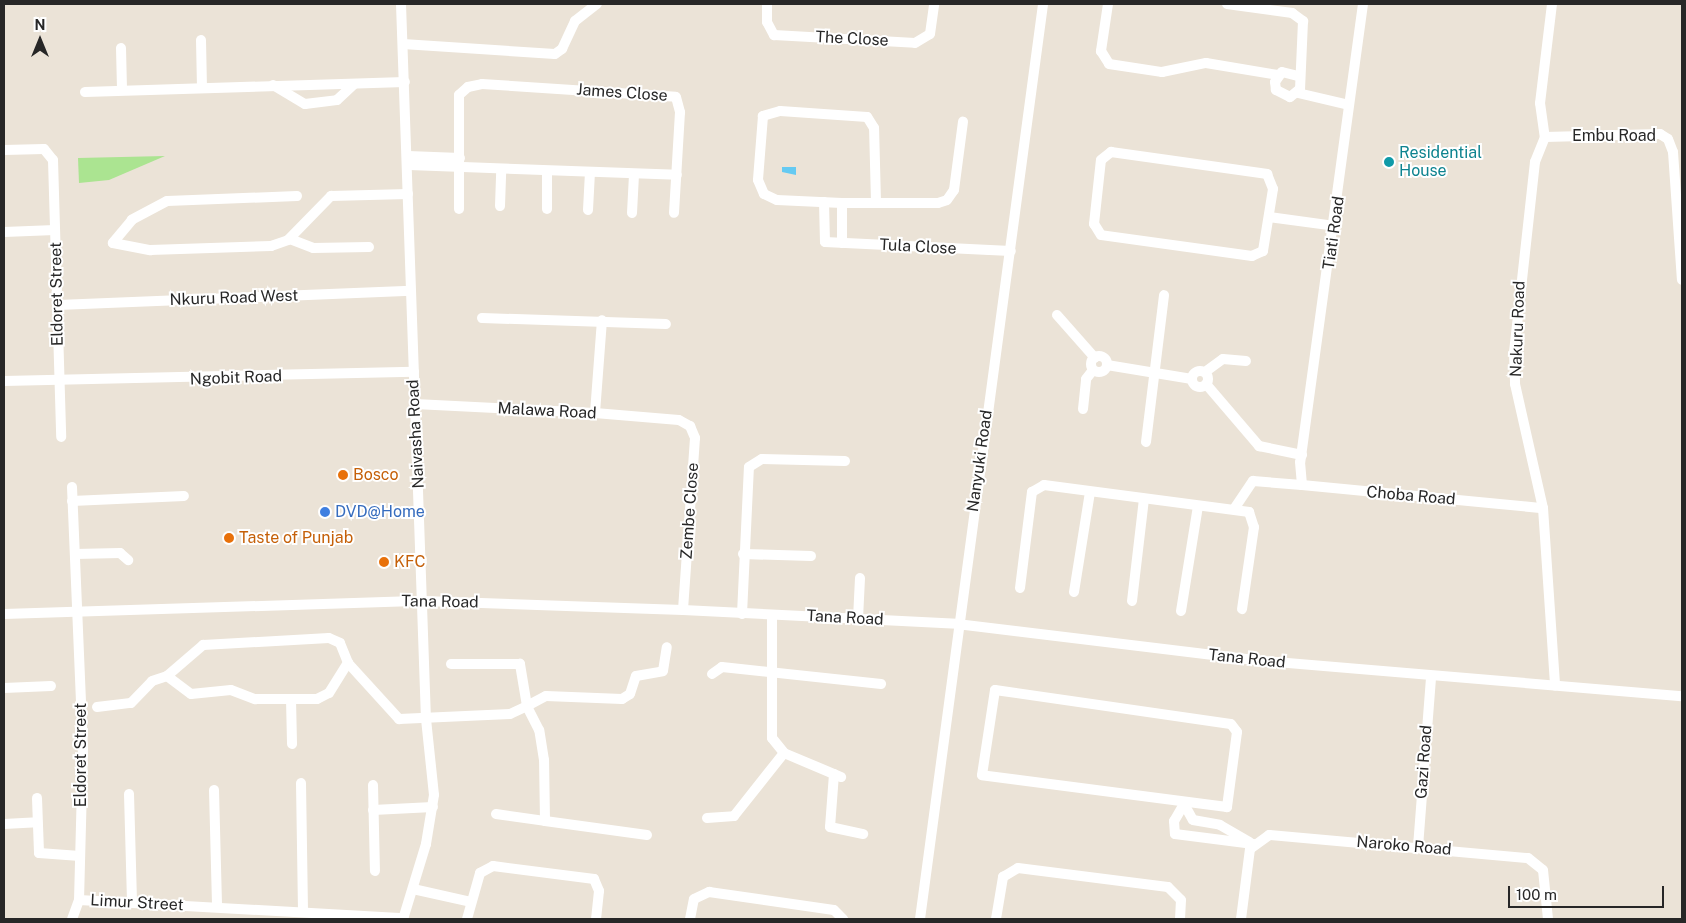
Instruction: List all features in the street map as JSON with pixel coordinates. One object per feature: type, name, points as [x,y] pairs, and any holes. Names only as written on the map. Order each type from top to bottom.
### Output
[{"type":"street","name":"Naivasha Road","points":[[401,4],[424,601],[426,719],[433,807],[404,918]]},
{"type":"street","points":[[403,44],[554,54],[562,50],[574,21],[597,4]]},
{"type":"street","name":"The Close","points":[[767,4],[766,22],[774,35],[915,43],[930,34],[934,4]]},
{"type":"street","name":"Nanyuki Road","points":[[920,919],[957,624],[1011,251],[1043,4]]},
{"type":"street","points":[[1108,4],[1101,51],[1109,64],[1162,72],[1206,63],[1278,75],[1291,71],[1298,76]]},
{"type":"street","points":[[1227,4],[1292,13],[1303,21],[1298,93]]},
{"type":"street","name":"Tiati Road","points":[[1301,458],[1336,226],[1349,105],[1363,4]]},
{"type":"street","name":"Nakuru Road","points":[[1552,4],[1540,103],[1545,137],[1536,162],[1514,353],[1516,384],[1542,508],[1555,686]]},
{"type":"street","points":[[201,40],[202,86]]},
{"type":"street","points":[[121,48],[122,90]]},
{"type":"street","points":[[1278,75],[1275,82],[1278,93],[1290,97],[1298,93],[1349,105]]},
{"type":"street","points":[[85,92],[202,86],[405,82]]},
{"type":"street","points":[[273,85],[293,101],[321,104],[343,96],[354,84]]},
{"type":"street","name":"James Close","points":[[459,209],[459,95],[468,87],[669,94],[679,103],[674,213]]},
{"type":"street","points":[[876,202],[874,128],[866,117],[780,111],[764,115],[760,189],[777,200],[842,203],[938,203],[950,197],[963,122]]},
{"type":"street","name":"Embu Road","points":[[1545,137],[1660,134],[1668,139],[1673,152],[1682,280]]},
{"type":"street","name":"Eldoret Street","points":[[4,150],[50,152],[58,305],[58,381],[61,437]]},
{"type":"street","points":[[1111,152],[1267,174],[1273,183],[1269,217],[1263,251],[1256,256],[1107,238],[1094,224],[1102,157],[1111,152]]},
{"type":"street","points":[[408,160],[460,163],[501,170],[677,175]]},
{"type":"street","points":[[500,206],[501,170]]},
{"type":"street","points":[[547,172],[547,209]]},
{"type":"street","points":[[588,210],[590,174]]},
{"type":"street","points":[[632,213],[634,175]]},
{"type":"street","points":[[297,196],[167,202],[132,220],[113,243],[162,251],[271,246],[290,239],[331,196],[408,194]]},
{"type":"street","name":"Tula Close","points":[[824,202],[825,242],[1011,251]]},
{"type":"street","points":[[842,203],[842,243]]},
{"type":"street","points":[[1269,217],[1336,226]]},
{"type":"street","points":[[4,232],[55,230]]},
{"type":"street","points":[[290,239],[313,248],[369,247]]},
{"type":"street","name":"Nkuru Road West","points":[[58,305],[411,291]]},
{"type":"street","points":[[1146,442],[1164,295]]},
{"type":"street","points":[[1058,315],[1095,358]]},
{"type":"street","points":[[482,318],[602,320],[666,324]]},
{"type":"street","points":[[595,413],[602,320]]},
{"type":"street","points":[[1095,358],[1102,357],[1107,365],[1192,379],[1199,386],[1206,384]]},
{"type":"street","points":[[1083,409],[1086,379],[1093,370],[1095,358]]},
{"type":"street","points":[[1192,379],[1195,373],[1205,372],[1220,360],[1246,361]]},
{"type":"street","points":[[1093,370],[1100,372],[1107,365]]},
{"type":"street","name":"Ngobit Road","points":[[4,380],[58,381],[414,372]]},
{"type":"street","points":[[1205,372],[1206,384],[1259,446],[1301,458],[1302,485]]},
{"type":"street","name":"Malawa Road","points":[[415,404],[595,413],[679,420]]},
{"type":"street","name":"Zembe Close","points":[[679,420],[690,426],[695,438],[683,610]]},
{"type":"street","points":[[742,614],[746,476],[753,462],[845,461]]},
{"type":"street","name":"Choba Road","points":[[1234,509],[1254,481],[1542,508]]},
{"type":"street","points":[[1020,588],[1033,490],[1044,485],[1249,512],[1254,521],[1242,609]]},
{"type":"street","name":"Eldoret Street","points":[[72,487],[83,748],[79,900],[72,919]]},
{"type":"street","points":[[1074,592],[1090,492]]},
{"type":"street","points":[[72,501],[184,496]]},
{"type":"street","points":[[1132,601],[1144,499]]},
{"type":"street","points":[[1181,611],[1198,506]]},
{"type":"street","points":[[75,554],[120,553],[128,560]]},
{"type":"street","points":[[743,554],[811,556]]},
{"type":"street","points":[[858,619],[860,578]]},
{"type":"street","name":"Tana Road","points":[[4,614],[78,610],[424,601],[683,610],[957,624],[1431,677],[1682,696]]},
{"type":"street","points":[[772,615],[772,738],[784,753],[838,776],[830,827],[863,834]]},
{"type":"street","points":[[96,707],[131,703],[156,678],[167,676],[194,650],[209,644],[329,638],[340,643],[348,663],[381,695],[390,714],[399,719],[510,714],[546,696],[622,699],[630,694],[636,676],[663,671],[667,646]]},
{"type":"street","points":[[167,676],[186,693],[231,690],[255,699],[291,699],[326,696],[348,663]]},
{"type":"street","points":[[451,664],[520,664],[527,706],[539,730],[544,760],[544,821]]},
{"type":"street","points":[[712,674],[722,667],[771,674],[881,684]]},
{"type":"street","name":"Gazi Road","points":[[1418,848],[1431,677]]},
{"type":"street","points":[[4,688],[51,686]]},
{"type":"street","points":[[995,690],[1232,724],[1237,732],[1227,807],[1184,804],[982,775],[995,690]]},
{"type":"street","points":[[291,699],[292,744]]},
{"type":"street","points":[[707,818],[734,816],[784,753]]},
{"type":"street","points":[[300,783],[303,911]]},
{"type":"street","points":[[372,785],[375,871]]},
{"type":"street","points":[[214,790],[217,907]]},
{"type":"street","points":[[128,794],[132,901]]},
{"type":"street","points":[[37,798],[39,853],[80,856]]},
{"type":"street","points":[[1184,804],[1193,820],[1220,825],[1253,844]]},
{"type":"street","points":[[1184,804],[1174,821],[1175,834],[1253,844]]},
{"type":"street","points":[[374,810],[433,807]]},
{"type":"street","points":[[496,814],[647,835]]},
{"type":"street","points":[[4,824],[37,822]]},
{"type":"street","name":"Naroko Road","points":[[1253,844],[1265,836],[1278,835],[1528,858],[1539,864],[1545,879],[1548,919]]},
{"type":"street","points":[[1241,919],[1253,844]]},
{"type":"street","points":[[467,919],[480,873],[488,866],[589,878],[599,886],[596,919]]},
{"type":"street","points":[[996,919],[1003,877],[1024,868],[1168,887],[1182,900],[1180,919]]},
{"type":"street","points":[[412,890],[471,902]]},
{"type":"street","points":[[690,919],[694,899],[709,892],[834,910],[843,918]]},
{"type":"street","name":"Limur Street","points":[[79,900],[132,901],[404,918]]},
{"type":"green space","points":[[165,156],[109,180],[79,183],[78,158]]},
{"type":"water","points":[[782,167],[796,167],[796,175],[782,172]]},
{"type":"place","name":"Residential House","points":[[1389,162]]},
{"type":"place","name":"Bosco","points":[[343,475]]},
{"type":"place","name":"DVD@Home","points":[[325,512]]},
{"type":"place","name":"Taste of Punjab","points":[[229,538]]},
{"type":"place","name":"KFC","points":[[384,562]]}]
